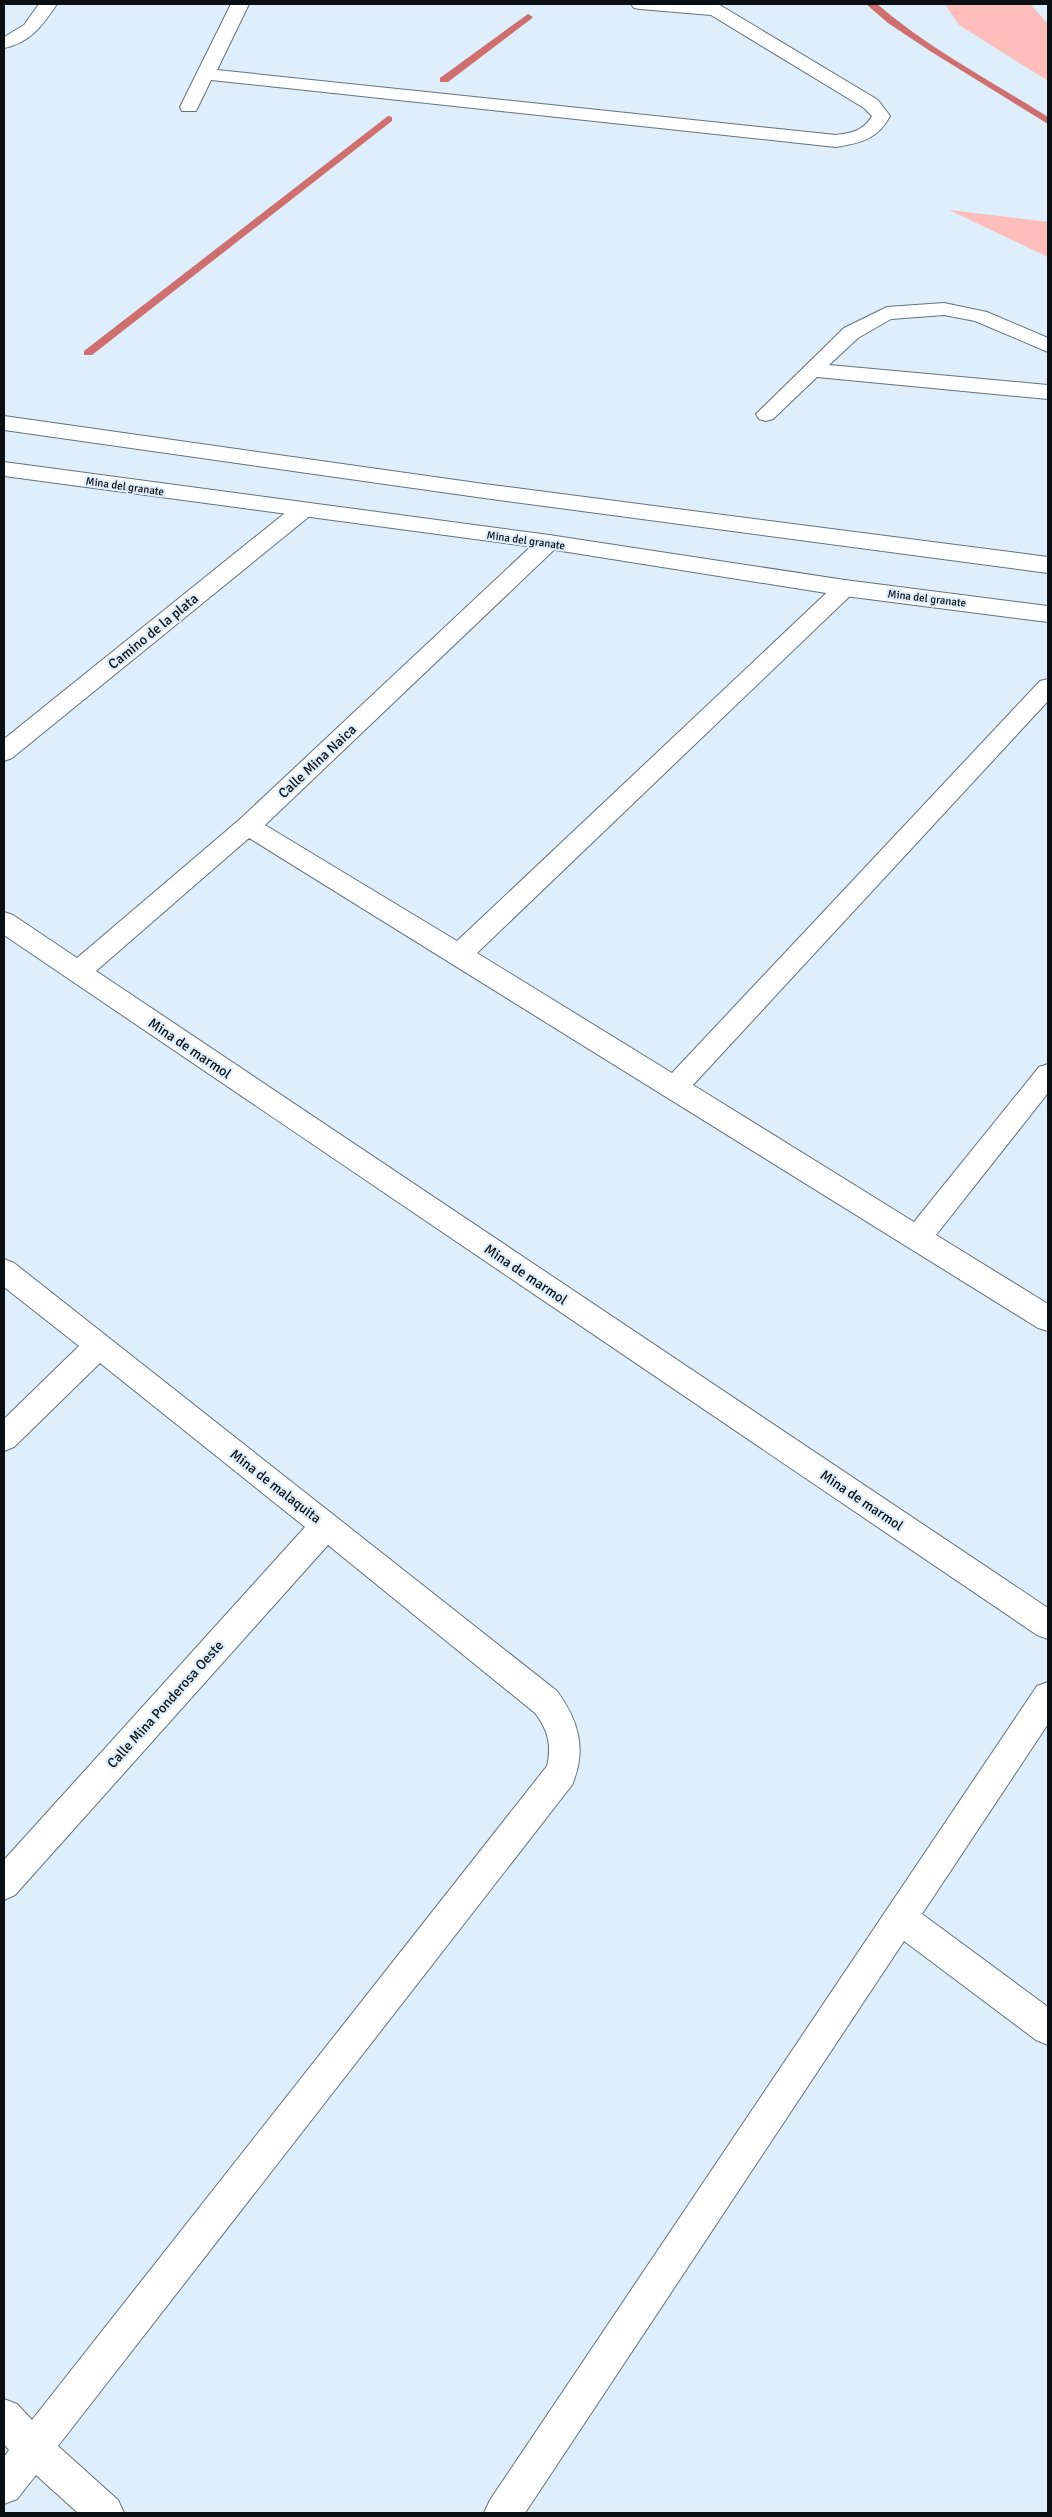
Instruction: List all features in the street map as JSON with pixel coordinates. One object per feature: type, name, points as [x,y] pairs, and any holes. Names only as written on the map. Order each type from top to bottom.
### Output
[{"type":"street","points":[[4,44],[20,37],[33,27],[48,4]]},
{"type":"street","points":[[189,107],[240,4]]},
{"type":"street","points":[[205,74],[836,141],[859,138],[876,128],[882,116],[871,104],[712,7],[640,4]]},
{"type":"street","points":[[766,414],[851,333],[887,314],[944,309],[980,316],[1048,346]]},
{"type":"street","points":[[812,370],[1048,392]]},
{"type":"street","points":[[4,424],[533,497],[1048,565]]},
{"type":"street","name":"Mina del granate","points":[[4,469],[549,542],[845,588],[1048,614]]},
{"type":"street","name":"Camino de la plata","points":[[4,752],[303,510]]},
{"type":"street","name":"Calle Mina Naica","points":[[78,972],[248,826],[549,542]]},
{"type":"street","points":[[459,954],[845,588]]},
{"type":"street","points":[[674,1088],[1048,687]]},
{"type":"street","points":[[248,826],[459,954],[1048,1319]]},
{"type":"street","name":"Mina de marmol","points":[[4,922],[1048,1625]]},
{"type":"street","points":[[917,1238],[1048,1074]]},
{"type":"street","name":"Mina de malaquita","points":[[4,1272],[326,1525],[546,1702],[558,1716],[565,1734],[567,1752],[561,1774],[4,2486]]},
{"type":"street","points":[[4,1438],[98,1346]]},
{"type":"street","name":"Calle Mina Ponderosa Oeste","points":[[4,1884],[326,1525]]},
{"type":"street","points":[[503,2513],[1048,1697]]},
{"type":"street","points":[[900,1918],[1048,2028]]},
{"type":"street","points":[[4,2417],[33,2448],[105,2513]]},
{"type":"shaded area","points":[[945,4],[1030,4],[1048,24],[1048,81],[959,25]]},
{"type":"shaded area","points":[[949,210],[1048,222],[1048,257]]},
{"type":"waterway","points":[[871,4],[891,21],[933,49],[1048,121]]},
{"type":"waterway","points":[[444,80],[528,17]]},
{"type":"waterway","points":[[88,353],[388,119]]}]
